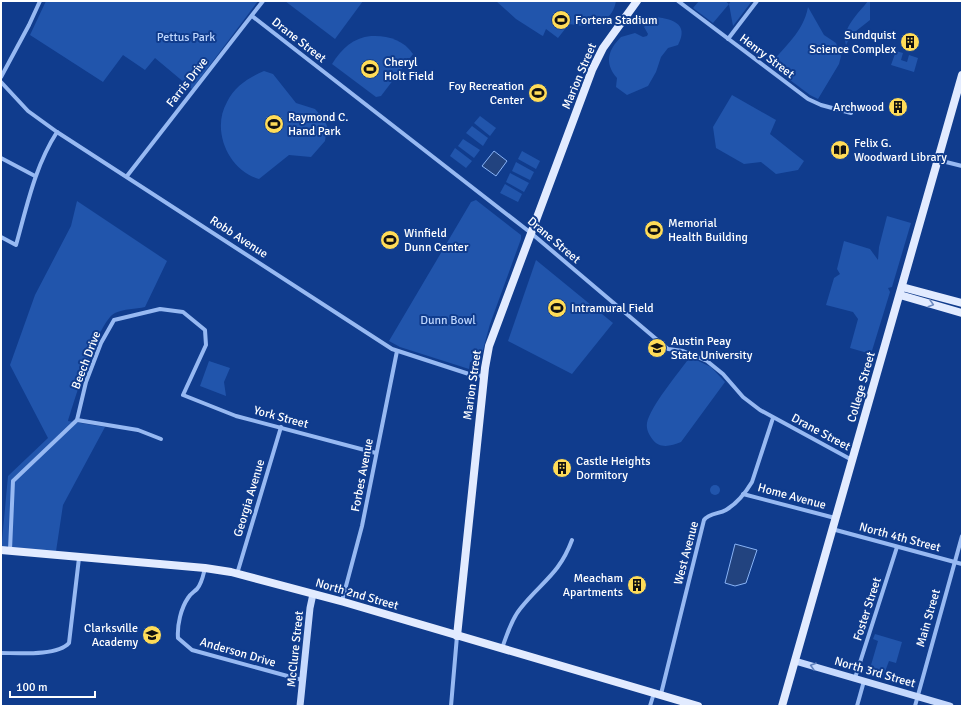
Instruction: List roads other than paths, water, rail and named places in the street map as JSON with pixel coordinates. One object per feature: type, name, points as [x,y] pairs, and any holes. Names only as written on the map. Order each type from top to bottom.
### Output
[{"type":"main road","name":"Marion Street","points":[[457,636],[484,376],[490,346],[592,70],[607,42],[637,1]]},
{"type":"main road","name":"College Street","points":[[782,706],[962,75]]},
{"type":"main road","points":[[902,287],[962,303]]},
{"type":"main road","points":[[900,295],[962,313]]},
{"type":"main road","name":"North 2nd Street","points":[[1,550],[205,568],[237,574],[341,602],[698,706]]},
{"type":"main road","name":"McClure Street","points":[[300,706],[310,608],[313,594]]},
{"type":"main road","name":"North 3rd Street","points":[[795,661],[950,706]]},
{"type":"street","points":[[1,77],[40,1]]},
{"type":"street","name":"Farris Drive","points":[[127,176],[263,1]]},
{"type":"street","name":"Henry Street","points":[[678,1],[808,99],[821,105],[851,114]]},
{"type":"street","points":[[728,39],[757,1]]},
{"type":"street","name":"Drane Street","points":[[252,16],[531,233],[668,349],[682,351],[707,360],[723,374],[742,397],[773,418],[852,460]]},
{"type":"street","name":"Robb Avenue","points":[[1,82],[28,111],[57,132],[397,351],[472,375],[484,376]]},
{"type":"street","points":[[1,237],[16,245],[35,176],[44,154],[57,132]]},
{"type":"street","points":[[1,158],[35,176]]},
{"type":"street","points":[[938,160],[962,166]]},
{"type":"street","name":"Beech Drive","points":[[77,420],[86,382],[101,343],[114,320],[160,309],[182,312],[205,330],[206,345],[183,395]]},
{"type":"street","name":"Forbes Avenue","points":[[341,602],[362,526],[397,351]]},
{"type":"street","name":"York Street","points":[[183,395],[236,416],[376,453]]},
{"type":"street","name":"West Avenue","points":[[657,693],[704,520],[707,516],[729,508],[743,494],[752,482],[773,418]]},
{"type":"street","points":[[10,550],[13,481],[77,420],[138,430],[161,439]]},
{"type":"street","name":"Georgia Avenue","points":[[237,574],[280,427]]},
{"type":"street","name":"Home Avenue","points":[[743,494],[835,518]]},
{"type":"street","name":"North 4th Street","points":[[832,529],[962,564]]},
{"type":"street","name":"Main Street","points":[[916,706],[962,536]]},
{"type":"street","points":[[502,649],[511,623],[519,609],[551,577],[561,564],[572,540]]},
{"type":"street","name":"Foster Street","points":[[855,678],[897,546]]},
{"type":"street","points":[[1,653],[54,651],[65,647],[69,643],[79,558]]},
{"type":"street","name":"Anderson Drive","points":[[205,568],[203,580],[197,589],[188,597],[183,607],[177,630],[178,638],[192,650],[302,680]]},
{"type":"street","name":"Marion Street","points":[[450,706],[457,636]]},
{"type":"street","points":[[857,706],[864,681]]},
{"type":"street","points":[[650,706],[657,693]]},
{"type":"place","name":"Fortera Stadium","points":[[561,20]]},
{"type":"place","name":"Sundquist Science Complex","points":[[910,42]]},
{"type":"place","name":"Cheryl Holt Field","points":[[370,69]]},
{"type":"place","name":"Foy Recreation Center","points":[[538,93]]},
{"type":"place","name":"Archwood","points":[[898,107]]},
{"type":"place","name":"Raymond C. Hand Park","points":[[274,124]]},
{"type":"place","name":"Felix G. Woodward Library","points":[[840,150]]},
{"type":"place","name":"Memorial Health Building","points":[[654,230]]},
{"type":"place","name":"Winfield Dunn Center","points":[[390,240]]},
{"type":"place","name":"Intramural Field","points":[[557,308]]},
{"type":"place","name":"Austin Peay State University","points":[[657,348]]},
{"type":"place","name":"Castle Heights Dormitory","points":[[562,468]]},
{"type":"place","name":"Meacham Apartments","points":[[637,585]]},
{"type":"place","name":"Clarksville Academy","points":[[152,635]]},
{"type":"park label","name":"Pettus Park","points":[[186,37]]},
{"type":"park label","name":"Dunn Bowl","points":[[448,320]]}]
